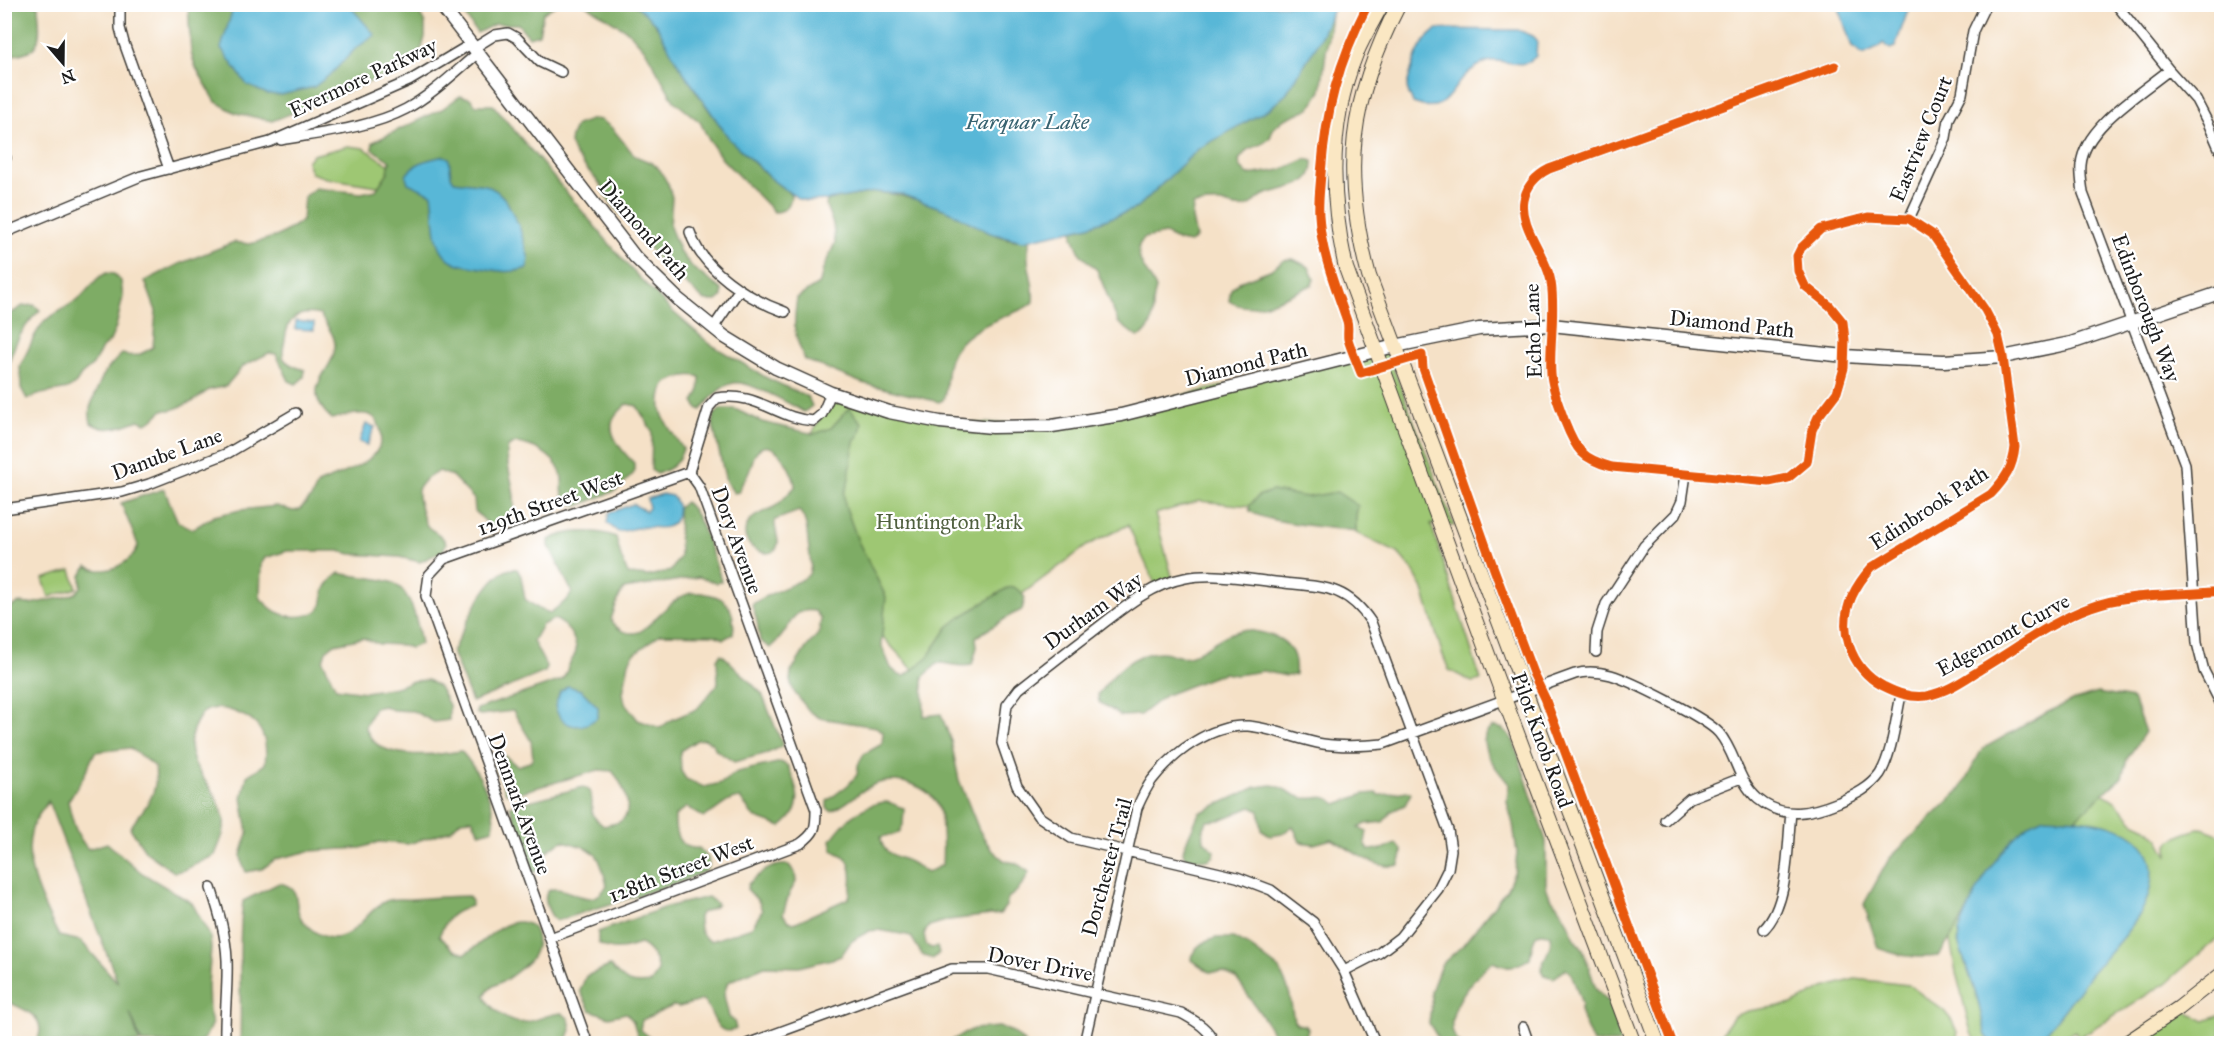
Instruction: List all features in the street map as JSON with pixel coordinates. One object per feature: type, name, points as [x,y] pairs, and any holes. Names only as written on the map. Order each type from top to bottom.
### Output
[{"type":"main road","name":"Pilot Knob Road","points":[[1382,4],[1363,39],[1349,74],[1340,112],[1334,160],[1334,198],[1346,268],[1634,1044]]},
{"type":"main road","name":"Pilot Knob Road","points":[[1399,4],[1375,53],[1356,123],[1353,161],[1354,200],[1360,245],[1395,346],[1658,1044]]},
{"type":"main road","points":[[2125,1044],[2179,1008],[2222,974]]},
{"type":"street","points":[[120,4],[120,28],[124,43],[169,169]]},
{"type":"street","name":"Diamond Path","points":[[440,4],[635,257],[678,299],[713,328],[776,368],[831,393],[889,412],[940,422],[992,427],[1052,426],[1121,415],[1395,346],[1479,329],[1551,325],[1845,356],[1944,362],[2003,357],[2071,343],[2222,292]]},
{"type":"street","name":"Eastview Court","points":[[1909,219],[1946,138],[1949,119],[1962,94],[1973,31],[1986,4]]},
{"type":"street","points":[[2116,4],[2196,100],[2210,125],[2222,155]]},
{"type":"street","points":[[474,48],[495,34],[508,34],[518,38],[540,62],[561,72]]},
{"type":"street","name":"Evermore Parkway","points":[[270,142],[409,81],[474,48]]},
{"type":"street","name":"Evermore Parkway","points":[[4,233],[141,176],[270,142],[387,118],[407,109],[431,92],[474,48]]},
{"type":"street","name":"Echo Lane","points":[[1835,66],[1549,169],[1536,178],[1527,191],[1524,207],[1528,226],[1550,275],[1552,289],[1551,375],[1553,386],[1558,405],[1577,448],[1588,458],[1612,467],[1769,482],[1794,474],[1807,462],[1812,430],[1840,385],[1845,356],[1843,322],[1830,306],[1805,286],[1798,271],[1797,256],[1801,248],[1821,229],[1868,217],[1909,219]]},
{"type":"street","name":"Edinborough Way","points":[[2169,70],[2097,128],[2087,144],[2081,164],[2083,193],[2185,464],[2197,643],[2204,671],[2222,706]]},
{"type":"street","points":[[1940,115],[1949,119]]},
{"type":"street","name":"Edinbrook Path","points":[[1901,695],[1873,680],[1855,660],[1845,633],[1848,603],[1857,583],[1872,567],[1991,494],[2006,478],[2013,462],[2015,447],[1998,335],[1985,310],[1932,234],[1909,219]]},
{"type":"street","points":[[690,232],[701,255],[739,290],[756,302],[785,312]]},
{"type":"street","points":[[713,328],[739,290]]},
{"type":"street","name":"Dory Avenue","points":[[816,825],[816,810],[699,486],[689,472],[709,407],[717,398],[740,396],[800,420],[814,421],[822,414],[831,393]]},
{"type":"street","name":"Danube Lane","points":[[4,509],[122,492],[149,484],[228,453],[296,413]]},
{"type":"street","name":"129th Street West","points":[[429,575],[444,559],[689,472]]},
{"type":"street","points":[[1596,652],[1597,632],[1606,604],[1644,546],[1680,508],[1686,474]]},
{"type":"street","name":"Denmark Avenue","points":[[429,575],[426,596],[588,1044]]},
{"type":"street","name":"Durham Way","points":[[1344,971],[1379,952],[1400,937],[1438,889],[1448,869],[1451,850],[1448,830],[1371,622],[1361,608],[1347,595],[1322,587],[1213,576],[1185,578],[1159,585],[1134,600],[1019,688],[1007,705],[1002,743],[1017,786],[1038,816],[1071,838],[1237,877],[1271,890],[1313,922],[1344,971],[1376,1044]]},
{"type":"street","name":"Edgemont Curve","points":[[1901,695],[1924,696],[1947,690],[2062,620],[2092,607],[2127,598],[2222,591]]},
{"type":"street","name":"Dorchester Trail","points":[[1084,1044],[1137,808],[1151,781],[1172,758],[1212,732],[1230,726],[1250,726],[1323,744],[1351,747],[1383,744],[1579,673],[1611,675],[1710,724],[1726,742],[1741,778],[1750,791],[1762,802],[1791,813]]},
{"type":"street","points":[[1764,930],[1771,922],[1780,902],[1791,813],[1822,809],[1861,793],[1879,775],[1887,758],[1901,695]]},
{"type":"street","points":[[1665,820],[1690,798],[1741,778]]},
{"type":"street","name":"128th Street West","points":[[550,938],[800,844],[811,836],[816,825]]},
{"type":"street","points":[[211,888],[221,919],[227,961],[225,1044]]},
{"type":"street","name":"Dover Drive","points":[[747,1044],[951,969],[988,969],[1181,1013],[1199,1022],[1212,1036],[1215,1044]]},
{"type":"street","points":[[1523,1027],[1529,1044]]},
{"type":"green space","points":[[4,5],[38,5],[39,37],[34,48],[5,57]]},
{"type":"green space","points":[[188,5],[415,5],[425,24],[425,37],[422,48],[402,69],[272,121],[236,113],[216,102],[196,68],[191,53]]},
{"type":"green space","points":[[458,5],[556,5],[543,13],[539,34],[529,37],[518,24],[495,24],[477,33]]},
{"type":"green space","points":[[586,5],[635,5],[643,10],[660,32],[702,101],[728,135],[757,166],[791,194],[787,207],[782,211],[774,212],[722,159],[700,122],[674,101],[646,51],[628,31]]},
{"type":"green space","points":[[1331,14],[1321,91],[1310,108],[1283,120],[1273,129],[1270,138],[1247,150],[1239,160],[1240,167],[1248,175],[1281,170],[1306,159],[1313,161],[1309,177],[1297,186],[1264,195],[1248,206],[1239,208],[1221,203],[1193,205],[1192,218],[1196,238],[1190,243],[1179,241],[1165,234],[1144,238],[1139,245],[1139,257],[1156,289],[1152,320],[1142,336],[1137,337],[1118,322],[1097,270],[1081,255],[1073,237],[1073,230],[1137,208],[1198,149],[1269,109],[1285,95],[1318,43]]},
{"type":"green space","points":[[460,96],[470,98],[476,105],[493,105],[629,267],[671,310],[710,344],[767,378],[808,397],[812,406],[804,412],[759,389],[734,383],[719,390],[701,410],[694,402],[699,392],[700,377],[683,377],[666,383],[662,393],[661,410],[664,418],[683,449],[677,462],[662,472],[657,474],[651,470],[652,431],[637,406],[627,404],[614,418],[612,430],[625,454],[634,463],[634,473],[617,490],[578,506],[570,503],[563,495],[562,477],[557,465],[535,448],[516,443],[508,447],[507,458],[514,494],[512,514],[505,522],[492,528],[475,511],[474,499],[452,476],[439,471],[423,482],[418,495],[425,521],[428,527],[446,543],[443,551],[420,562],[399,557],[339,551],[287,551],[265,558],[261,564],[260,598],[271,609],[284,615],[302,616],[319,610],[323,603],[325,588],[339,573],[391,582],[404,592],[413,609],[421,644],[410,648],[402,645],[379,644],[363,638],[335,644],[326,651],[323,661],[336,688],[365,692],[396,687],[413,681],[428,680],[439,687],[449,705],[449,720],[434,722],[413,711],[393,710],[384,706],[374,708],[365,727],[379,746],[401,753],[440,754],[461,751],[485,788],[494,819],[493,829],[480,833],[472,819],[461,820],[451,830],[408,844],[378,842],[361,848],[310,851],[276,859],[262,869],[246,872],[241,855],[248,833],[242,798],[247,776],[265,764],[265,744],[260,729],[248,718],[222,708],[213,708],[200,716],[192,732],[190,746],[198,771],[214,793],[220,806],[224,820],[223,833],[215,855],[184,870],[174,872],[146,852],[130,828],[146,807],[153,793],[155,767],[130,748],[95,752],[83,778],[68,801],[77,832],[88,849],[107,843],[142,873],[192,903],[210,936],[208,985],[212,1023],[205,1038],[197,1043],[142,1043],[130,1013],[140,1043],[36,1043],[40,1027],[37,1020],[27,1011],[5,1001],[5,610],[18,603],[30,604],[76,593],[81,587],[81,576],[87,566],[101,570],[109,569],[117,567],[130,558],[138,545],[121,503],[164,489],[178,522],[193,529],[214,516],[240,510],[277,506],[293,511],[299,510],[311,498],[318,484],[370,458],[379,447],[381,435],[378,424],[371,415],[357,414],[332,419],[321,407],[317,396],[318,386],[335,350],[333,336],[320,315],[300,315],[295,317],[288,326],[283,349],[284,359],[291,365],[305,370],[304,377],[296,384],[289,381],[276,354],[269,353],[243,366],[226,386],[209,390],[192,402],[172,410],[163,410],[146,423],[139,420],[121,426],[103,428],[91,423],[90,414],[100,382],[108,368],[122,354],[138,355],[153,347],[156,311],[145,281],[179,264],[234,242],[250,244],[278,236],[302,221],[304,197],[315,188],[361,193],[376,190],[388,172],[390,161],[372,149],[373,142],[442,109]],"holes":[[[48,801],[118,983],[81,941],[59,936],[39,895],[31,865],[30,835],[35,821]]]},
{"type":"green space","points":[[593,119],[601,120],[612,128],[635,156],[652,163],[660,170],[672,197],[670,227],[680,252],[694,269],[722,290],[722,297],[717,301],[705,301],[658,259],[575,155],[570,143],[576,125]]},
{"type":"green space","points":[[348,146],[364,148],[391,166],[396,189],[326,178],[311,173],[307,161],[313,155]]},
{"type":"green space","points":[[875,192],[921,200],[997,235],[1008,239],[1030,240],[1028,258],[1033,286],[1033,302],[974,331],[960,343],[950,359],[945,395],[939,402],[862,383],[805,360],[798,343],[795,323],[797,298],[820,283],[823,269],[835,243],[833,224],[826,206],[827,200]]},
{"type":"green space","points":[[1293,259],[1309,267],[1314,279],[1312,285],[1282,299],[1259,306],[1249,307],[1229,301],[1231,289],[1239,282],[1270,270],[1284,260]]},
{"type":"green space","points":[[106,273],[114,274],[121,281],[123,297],[110,341],[102,348],[93,365],[68,389],[27,399],[21,388],[20,367],[35,335],[44,321],[79,299],[98,278]]},
{"type":"green space","points":[[34,305],[40,310],[32,318],[15,346],[8,366],[5,388],[5,317],[23,306]]},
{"type":"green space","name":"Huntington Park","points":[[1386,349],[1454,526],[1431,524],[1481,680],[1472,682],[1449,670],[1422,587],[1412,569],[1398,553],[1356,533],[1355,516],[1199,501],[1155,514],[1173,580],[1156,586],[1128,525],[1088,545],[916,673],[880,634],[810,438],[832,394],[971,423],[1064,422]]},
{"type":"green space","points":[[849,408],[862,423],[860,433],[854,442],[848,484],[844,493],[845,505],[858,541],[886,597],[881,644],[891,668],[899,675],[905,676],[927,658],[948,627],[1007,588],[1014,587],[1025,598],[1022,610],[976,637],[977,647],[972,665],[938,663],[923,677],[924,716],[941,714],[951,741],[959,780],[979,830],[991,849],[1005,861],[1016,863],[1029,872],[1021,887],[1008,898],[1000,914],[949,920],[929,926],[924,934],[926,945],[931,948],[937,947],[939,953],[933,959],[922,955],[912,938],[907,935],[878,930],[869,931],[850,943],[841,956],[836,958],[799,967],[765,966],[732,980],[727,984],[724,995],[729,1017],[734,1021],[736,1029],[729,1031],[719,1027],[703,1000],[679,1007],[673,1006],[642,1020],[640,1029],[655,1043],[640,1043],[633,1021],[626,1013],[609,1017],[590,1010],[580,991],[586,976],[610,966],[628,982],[651,983],[658,971],[656,962],[650,952],[640,944],[619,949],[603,946],[598,943],[598,932],[666,907],[708,897],[717,904],[701,913],[699,917],[699,925],[704,937],[711,941],[752,927],[762,911],[759,902],[747,889],[748,884],[767,870],[783,865],[789,865],[795,873],[796,882],[789,894],[783,914],[788,921],[794,923],[849,898],[851,872],[849,862],[833,850],[831,840],[854,815],[877,803],[887,802],[904,808],[903,825],[899,833],[881,837],[887,851],[927,873],[942,865],[943,845],[939,809],[929,794],[921,788],[903,782],[884,782],[869,787],[831,811],[827,808],[827,801],[857,775],[858,765],[864,754],[882,744],[883,732],[876,727],[820,718],[810,712],[794,692],[790,681],[791,672],[806,648],[819,633],[821,619],[815,611],[798,613],[782,636],[770,648],[760,641],[752,605],[800,581],[809,574],[811,563],[806,526],[799,511],[775,520],[778,543],[775,550],[770,553],[763,552],[750,545],[745,530],[750,521],[780,503],[795,487],[792,474],[777,452],[764,447],[756,452],[739,492],[734,493],[726,482],[713,425],[714,415],[721,409],[735,409],[762,422],[814,434],[831,428]]},
{"type":"green space","points":[[1272,491],[1307,497],[1337,492],[1358,506],[1356,531],[1284,522],[1250,511],[1249,506],[1258,496]]},
{"type":"green space","points":[[685,502],[696,514],[701,524],[721,581],[717,583],[699,577],[624,589],[611,619],[621,630],[636,633],[645,628],[680,597],[696,593],[706,594],[715,596],[727,604],[733,616],[733,634],[724,639],[714,635],[660,634],[633,655],[629,662],[623,693],[625,703],[638,720],[660,728],[671,720],[697,709],[718,684],[717,659],[721,654],[762,694],[783,746],[768,753],[734,762],[705,739],[697,740],[680,751],[681,771],[686,779],[704,787],[721,783],[737,772],[781,762],[788,766],[795,783],[797,806],[789,820],[781,827],[754,817],[740,798],[730,801],[703,817],[687,807],[675,816],[675,828],[682,843],[692,848],[699,848],[708,858],[709,865],[706,871],[678,883],[556,921],[547,908],[547,893],[556,889],[582,897],[595,897],[607,885],[601,864],[590,850],[563,841],[548,851],[541,867],[533,873],[510,806],[583,787],[590,791],[594,817],[604,826],[622,820],[626,815],[625,795],[612,771],[599,770],[514,794],[506,793],[494,763],[500,756],[505,756],[517,766],[530,762],[533,758],[531,741],[513,711],[480,715],[476,713],[477,709],[562,680],[576,652],[576,645],[566,627],[558,621],[554,619],[542,625],[533,641],[547,668],[545,672],[472,702],[452,652],[487,587],[507,570],[517,569],[521,576],[525,599],[539,609],[550,613],[568,599],[572,592],[549,546],[549,540],[564,534],[600,533],[616,537],[628,574],[648,576],[671,571],[680,556],[678,508]]},
{"type":"green space","points":[[71,570],[77,588],[49,597],[43,579]]},
{"type":"green space","points":[[1242,630],[1273,636],[1288,645],[1295,663],[1295,675],[1286,676],[1263,671],[1236,675],[1223,673],[1166,695],[1140,715],[1121,716],[1099,702],[1098,694],[1104,686],[1118,671],[1133,660],[1161,652],[1181,657],[1188,656],[1220,638]]},
{"type":"green space","points":[[2097,693],[2133,699],[2145,732],[2127,759],[2122,777],[2076,818],[2033,842],[1969,909],[1939,956],[1908,956],[1878,948],[1864,904],[1889,859],[1961,789],[1982,749],[2048,712]]},
{"type":"green space","points":[[1493,727],[1503,729],[1514,742],[1546,841],[1546,886],[1550,897],[1565,917],[1577,943],[1583,949],[1596,989],[1609,1002],[1621,1043],[1593,1043],[1583,1020],[1580,1010],[1582,1004],[1571,973],[1566,969],[1554,978],[1544,975],[1541,970],[1551,940],[1551,936],[1545,933],[1540,933],[1534,938],[1530,958],[1512,966],[1503,966],[1493,962],[1468,987],[1454,1011],[1452,1023],[1453,1034],[1460,1043],[1441,1043],[1429,1023],[1431,991],[1441,965],[1462,946],[1493,907],[1507,889],[1515,870],[1517,853],[1507,802],[1509,784],[1493,764],[1485,747],[1484,740]]},
{"type":"green space","points":[[1272,785],[1300,797],[1324,797],[1337,804],[1364,794],[1382,795],[1407,791],[1411,793],[1405,805],[1392,811],[1383,822],[1366,824],[1359,828],[1367,831],[1365,843],[1369,850],[1382,849],[1396,844],[1402,849],[1399,865],[1382,865],[1373,862],[1332,839],[1314,844],[1300,842],[1293,826],[1282,834],[1270,836],[1262,831],[1259,811],[1251,807],[1220,820],[1207,821],[1203,831],[1204,841],[1215,851],[1214,856],[1208,860],[1185,858],[1184,847],[1199,813],[1256,787]]},
{"type":"green space","points":[[2101,792],[2115,801],[2134,822],[2147,828],[2159,839],[2168,856],[2168,845],[2172,840],[2186,833],[2202,828],[2221,835],[2221,935],[2166,983],[2078,1038],[2075,1031],[2051,1043],[1978,1043],[1971,1033],[1956,972],[1948,930],[1951,921]]},
{"type":"green space","points":[[279,883],[294,891],[299,914],[308,927],[322,936],[332,938],[347,934],[378,906],[387,900],[394,899],[468,896],[472,901],[471,906],[451,916],[439,936],[454,950],[465,954],[505,925],[527,923],[532,927],[536,937],[537,944],[533,956],[515,973],[490,989],[485,995],[486,998],[499,1013],[516,1022],[562,1013],[569,1019],[571,1030],[567,1040],[543,1044],[240,1043],[240,936],[243,901]]},
{"type":"green space","points":[[1216,938],[1233,938],[1247,945],[1279,969],[1289,991],[1294,1021],[1308,1029],[1304,1043],[1278,1043],[1236,978],[1223,972],[1209,972],[1192,960],[1197,948]]},
{"type":"green space","points":[[1855,979],[1909,985],[1944,1011],[1957,1032],[1958,1043],[1720,1043],[1719,1037],[1734,1016],[1748,1011],[1793,1004],[1824,988]]},
{"type":"green space","points":[[2176,1007],[2205,1021],[2221,1015],[2221,1043],[2120,1044]]},
{"type":"green space","points":[[999,1027],[1013,1032],[1025,1043],[947,1043],[973,1029]]},
{"type":"water","points":[[1838,4],[1910,5],[1895,47],[1890,49],[1883,43],[1863,55],[1852,47]]},
{"type":"water","points":[[234,5],[349,5],[375,35],[355,49],[332,73],[314,87],[281,95],[267,94],[247,85],[221,48]]},
{"type":"water","name":"Farquar Lake","points":[[636,5],[1335,5],[1318,43],[1296,78],[1285,95],[1269,109],[1198,149],[1137,208],[1089,226],[1023,241],[990,233],[949,211],[900,194],[875,192],[828,200],[799,199],[775,182],[730,140],[678,64],[656,24]]},
{"type":"water","points":[[1438,29],[1518,30],[1537,40],[1536,56],[1523,64],[1488,62],[1469,72],[1441,104],[1425,106],[1413,103],[1407,86],[1411,71],[1421,46]]},
{"type":"water","points":[[444,156],[449,158],[451,176],[454,181],[486,185],[506,200],[519,226],[529,259],[527,268],[510,271],[493,270],[460,264],[446,256],[438,241],[432,194],[408,183],[406,176],[417,165]]},
{"type":"water","points":[[296,321],[314,323],[314,330],[295,329]]},
{"type":"water","points":[[366,424],[375,427],[367,445],[359,442]]},
{"type":"water","points":[[662,494],[672,496],[677,504],[675,519],[669,526],[640,527],[618,532],[607,523],[609,513],[633,504],[646,511],[649,508],[647,499]]},
{"type":"water","points":[[568,686],[581,690],[598,707],[598,717],[579,726],[562,719],[555,706],[560,692]]},
{"type":"water","points":[[2044,817],[2094,822],[2127,832],[2148,854],[2152,870],[2150,887],[2145,904],[2135,922],[2036,1043],[1993,1043],[1986,1036],[1977,997],[1958,942],[1959,932],[1981,883],[2003,850],[2030,824]]},
{"type":"cycle path","points":[[1368,4],[1349,46],[1335,87],[1326,128],[1319,200],[1320,229],[1329,269],[1347,321],[1348,339],[1361,373],[1422,355],[1423,368],[1494,569],[1533,673],[1545,698],[1673,1044]]},
{"type":"cycle path","points":[[1835,66],[1549,169],[1540,174],[1530,185],[1524,200],[1526,221],[1551,282],[1552,380],[1565,422],[1581,452],[1594,461],[1612,467],[1769,482],[1788,478],[1807,462],[1812,430],[1818,417],[1837,392],[1844,368],[1843,322],[1830,306],[1805,286],[1798,271],[1797,256],[1801,248],[1821,229],[1868,217],[1909,219],[1932,234],[1985,310],[1998,335],[2015,447],[2008,473],[1991,494],[1872,567],[1859,584],[1849,603],[1846,634],[1854,658],[1862,669],[1871,678],[1893,691],[1909,696],[1926,696],[1956,685],[2049,627],[2091,607],[2122,599],[2222,591]]}]
